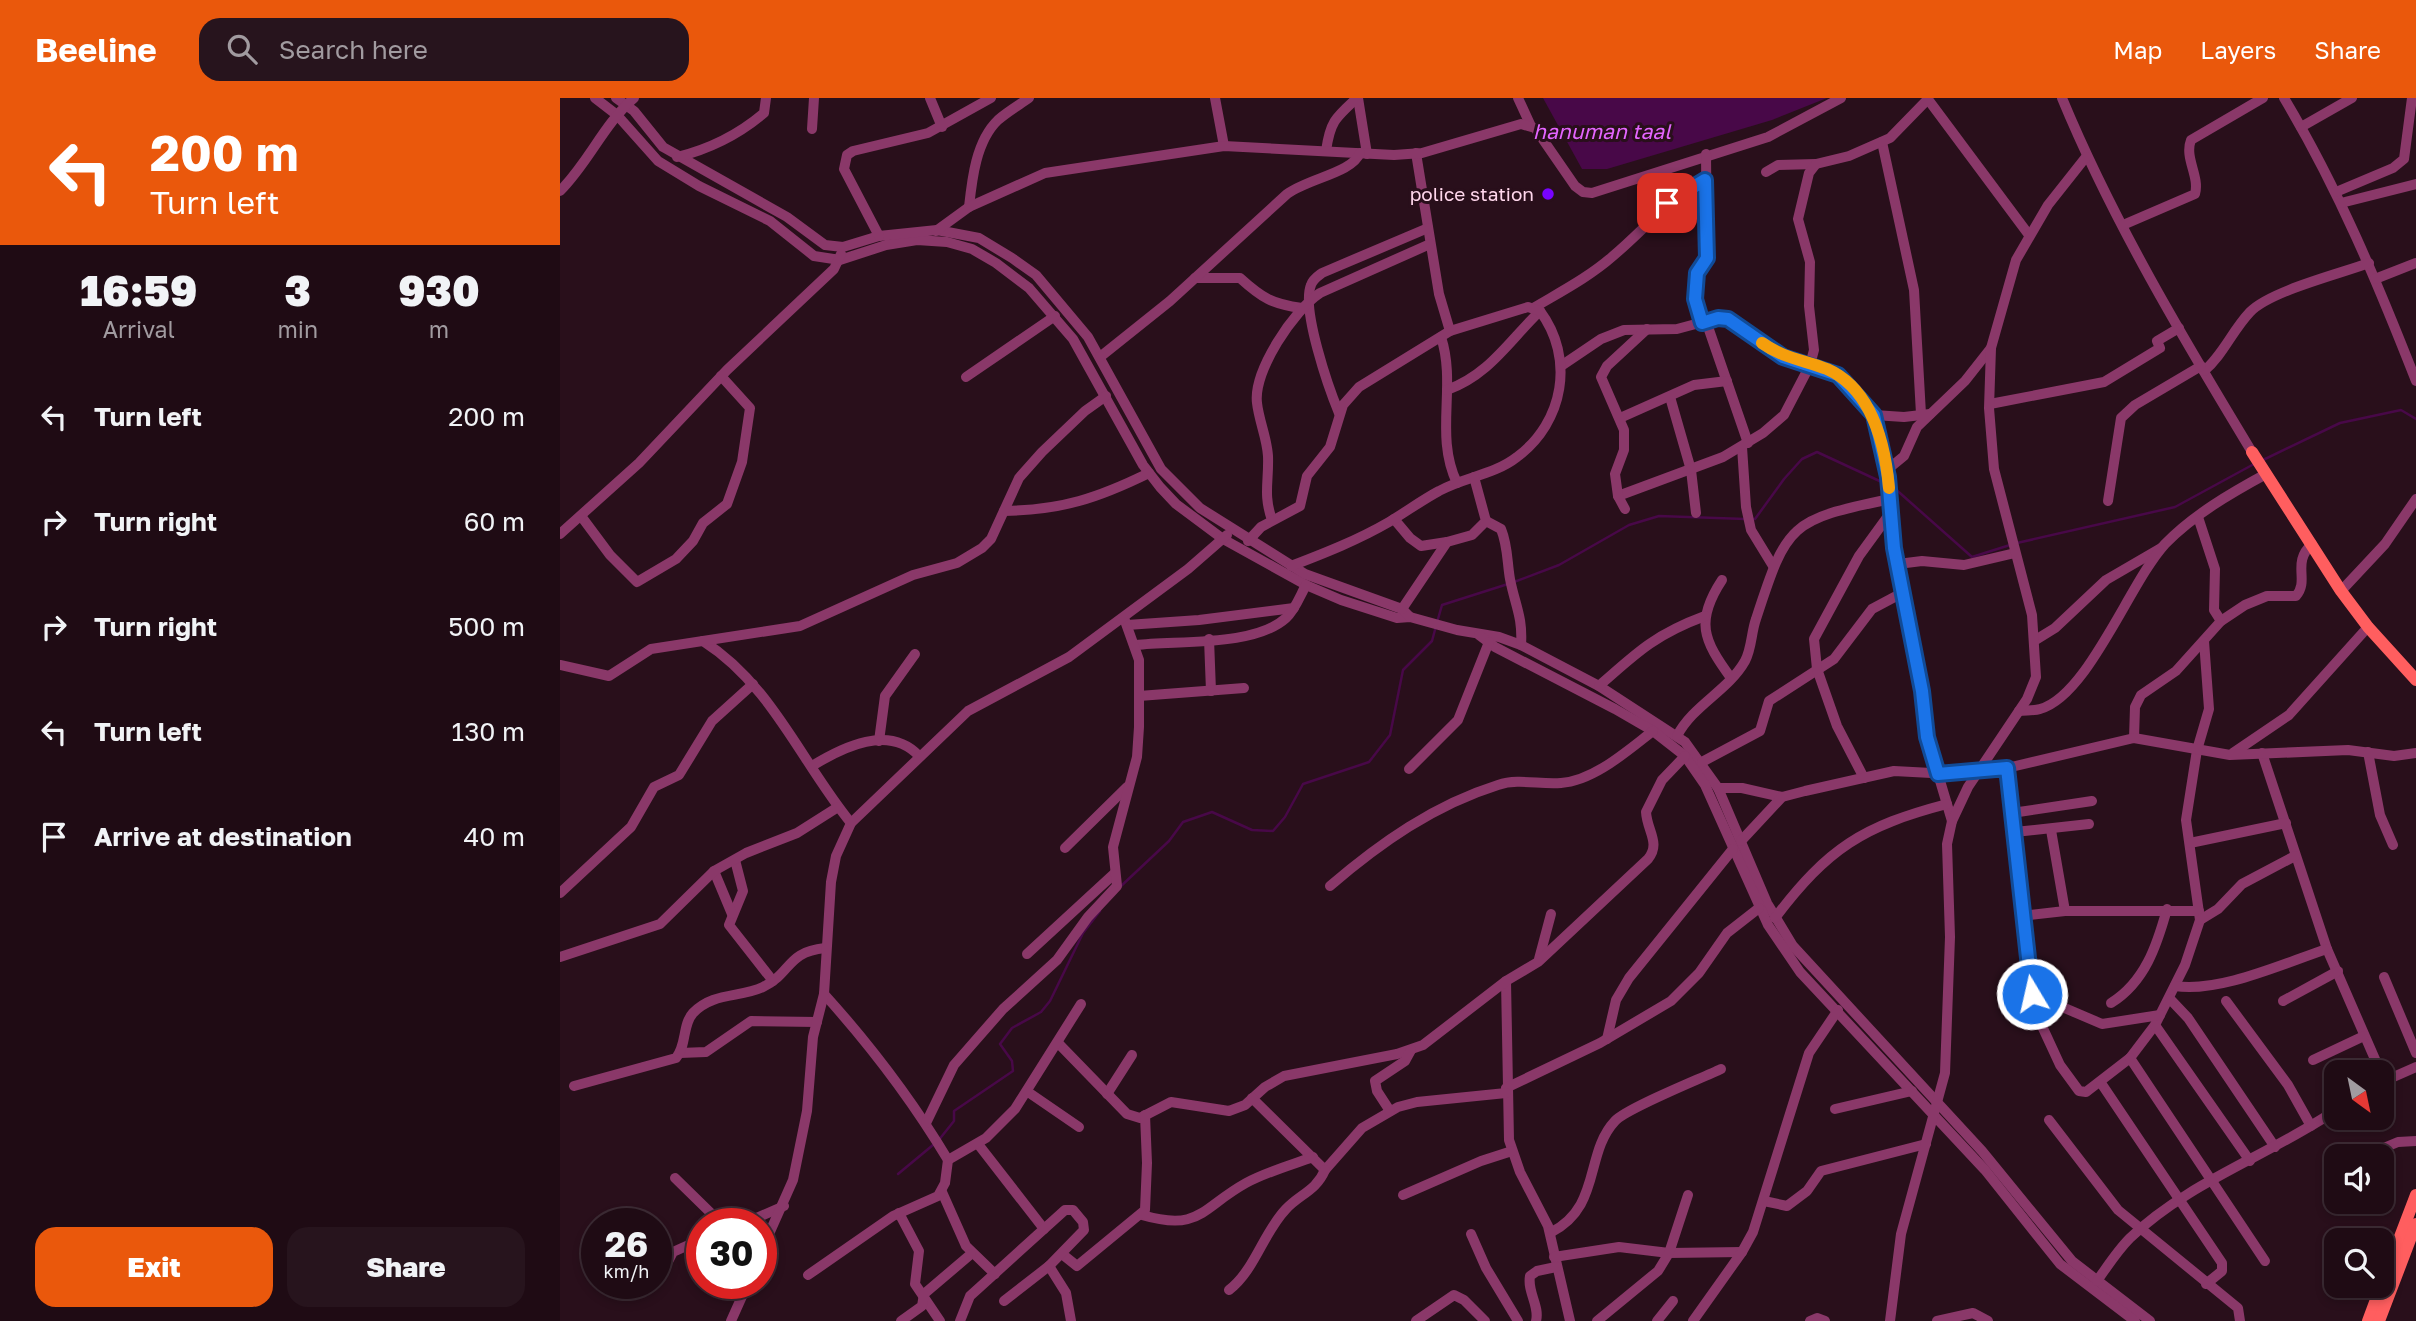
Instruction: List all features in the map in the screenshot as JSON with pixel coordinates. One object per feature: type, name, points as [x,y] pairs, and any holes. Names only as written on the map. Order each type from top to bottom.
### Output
[{"type":"main road","points":[[2252,452],[2342,591],[2368,627],[2416,680]]},
{"type":"main road","points":[[2379,1321],[2413,1223],[2416,1195]]},
{"type":"main road","points":[[2394,1260],[2413,1223]]},
{"type":"main road","points":[[2368,1321],[2376,1298]]},
{"type":"street","points":[[595,98],[617,115],[645,148],[676,173],[769,221],[814,256],[839,260],[886,245],[927,241],[972,249],[996,262],[1030,289],[1055,316],[1086,359],[1149,473],[1176,504],[1306,586],[1397,618],[1406,613],[1447,542]]},
{"type":"street","points":[[616,98],[630,101],[663,147],[677,157],[787,217],[825,245],[843,247],[880,236],[937,230],[979,238],[1036,275],[1065,307],[1100,357],[1161,469],[1227,535],[1248,541],[1292,566],[1338,587],[1426,621],[1521,645],[1599,687],[1677,736],[1702,762],[1718,788],[1759,908],[1780,947],[1912,1091],[1982,1151],[2072,1261],[2150,1321]]},
{"type":"street","points":[[677,157],[718,145],[764,113],[766,98]]},
{"type":"street","points":[[811,129],[814,98]]},
{"type":"street","points":[[930,98],[942,127]]},
{"type":"street","points":[[880,236],[849,181],[844,161],[853,151],[915,138],[942,127],[991,98],[997,121]]},
{"type":"street","points":[[969,207],[978,157],[997,121],[1029,98]]},
{"type":"street","points":[[1215,98],[1224,146]]},
{"type":"street","points":[[1326,151],[1333,120],[1357,98]]},
{"type":"street","points":[[1357,98],[1365,153]]},
{"type":"street","points":[[1518,98],[1530,124],[1575,186],[1583,192],[1604,191],[1706,155],[1768,137],[1841,98]]},
{"type":"street","points":[[2123,225],[2195,194],[2197,184],[2188,146],[2191,140],[2263,98]]},
{"type":"street","points":[[2301,127],[2352,98]]},
{"type":"street","points":[[2339,198],[2404,159],[2412,98]]},
{"type":"street","points":[[1766,172],[1778,165],[1816,164],[1849,156],[1882,142],[1901,130],[1928,99],[2029,235]]},
{"type":"street","points":[[2288,99],[2369,263],[2416,382]]},
{"type":"street","points":[[2066,100],[2086,157],[2202,369],[2252,452]]},
{"type":"street","points":[[560,191],[577,174],[617,115],[630,101]]},
{"type":"street","points":[[927,241],[937,230],[969,207],[1045,173],[1224,146],[1416,153],[1521,124],[1530,124]]},
{"type":"street","points":[[1882,142],[1914,290],[1925,414]]},
{"type":"street","points":[[1100,357],[1195,278],[1287,194],[1302,183],[1347,169],[1365,153]]},
{"type":"street","points":[[1416,153],[1446,334],[1444,440],[1448,463],[1457,483]]},
{"type":"street","points":[[1706,155],[1707,258],[1697,273],[1695,299],[1727,381],[1745,445],[1745,508],[1751,530],[1773,566]]},
{"type":"street","points":[[1894,1319],[1900,1234],[1936,1109],[1947,1049],[1950,937],[1946,863],[1952,821],[1977,773],[2019,711],[2036,677],[2032,615],[1994,470],[1990,404],[1991,348],[2016,260],[2029,235],[2086,157]]},
{"type":"street","points":[[1618,496],[1690,470],[1745,445],[1784,415],[1810,365],[1814,336],[1809,306],[1810,262],[1798,210],[1809,173],[1816,164]]},
{"type":"street","points":[[1447,390],[1472,379],[1498,359],[1538,309],[1614,256],[1667,203],[1705,180]]},
{"type":"street","points":[[2339,198],[2416,184]]},
{"type":"street","points":[[1272,520],[1264,492],[1268,455],[1256,394],[1276,346],[1306,304],[1312,283],[1322,273],[1428,228]]},
{"type":"street","points":[[1195,278],[1240,278],[1262,298],[1282,305],[1306,304],[1350,278],[1430,244]]},
{"type":"street","points":[[560,534],[639,463],[721,376],[834,269],[843,247]]},
{"type":"street","points":[[2108,501],[2121,418],[2135,405],[2202,369],[2220,356],[2251,311],[2266,299],[2369,263]]},
{"type":"street","points":[[2375,279],[2416,263]]},
{"type":"street","points":[[1306,304],[1322,372],[1339,413]]},
{"type":"street","points":[[1248,541],[1272,520],[1300,506],[1307,476],[1330,447],[1339,413],[1359,387],[1446,334],[1538,309]]},
{"type":"street","points":[[1292,566],[1338,548],[1457,483],[1517,458],[1542,432],[1555,411],[1561,366],[1556,337],[1538,309]]},
{"type":"street","points":[[966,377],[1055,316]]},
{"type":"street","points":[[1561,366],[1601,339],[1624,330],[1677,329],[1718,318],[1735,322],[1783,357],[1838,375],[1874,415],[1888,473],[1902,593],[1922,691],[1927,737],[1952,821]]},
{"type":"street","points":[[1990,404],[2104,382],[2160,348],[2157,341],[2179,328]]},
{"type":"street","points":[[1625,509],[1618,496],[1615,474],[1626,441],[1620,418],[1603,385],[1602,373],[1647,329]]},
{"type":"street","points":[[1888,473],[1904,456],[1912,435],[1925,414],[1965,381],[1991,348]]},
{"type":"street","points":[[581,516],[610,555],[637,582],[676,559],[693,541],[703,523],[727,504],[742,463],[750,408],[721,376]]},
{"type":"street","points":[[1620,418],[1705,382],[1727,381]]},
{"type":"street","points":[[560,664],[609,676],[651,649],[800,625],[913,575],[957,563],[982,548],[990,539],[1019,478],[1042,452],[1085,411],[1106,396]]},
{"type":"street","points":[[1670,397],[1690,470],[1696,513]]},
{"type":"street","points":[[1874,415],[1905,417],[1925,414]]},
{"type":"street","points":[[1004,511],[1066,506],[1086,501],[1149,473]]},
{"type":"street","points":[[2034,641],[2055,628],[2106,580],[2163,547],[2199,517],[2266,474]]},
{"type":"street","points":[[1474,477],[1486,520],[1502,529],[1506,543],[1510,578],[1523,622],[1521,645]]},
{"type":"street","points":[[1677,736],[1695,710],[1731,678],[1747,658],[1773,566],[1787,541],[1809,520],[1890,497]]},
{"type":"street","points":[[2342,591],[2385,544],[2416,499]]},
{"type":"street","points":[[1864,778],[1837,726],[1817,669],[1813,646],[1817,632],[1859,556],[1891,512]]},
{"type":"street","points":[[2199,517],[2216,569],[2214,610],[2221,621]]},
{"type":"street","points":[[1394,519],[1410,538],[1421,545],[1472,535],[1486,520]]},
{"type":"street","points":[[777,1220],[793,1180],[807,1111],[817,1021],[824,994],[831,882],[836,856],[851,823],[968,711],[1051,669],[1126,621],[1227,535]]},
{"type":"street","points":[[1763,549],[1787,541]]},
{"type":"street","points":[[2134,738],[2134,708],[2141,695],[2176,671],[2221,621],[2245,605],[2267,596],[2296,596],[2301,582],[2299,566],[2302,556],[2312,544]]},
{"type":"street","points":[[2019,711],[2040,709],[2074,683],[2163,547]]},
{"type":"street","points":[[1898,564],[1922,561],[1964,565],[2014,550]]},
{"type":"street","points":[[1722,580],[1709,600],[1704,616],[1712,650],[1731,678]]},
{"type":"street","points":[[1136,645],[1260,632],[1286,618],[1306,586]]},
{"type":"street","points":[[1702,762],[1755,735],[1762,727],[1769,701],[1834,659],[1871,609],[1902,593]]},
{"type":"street","points":[[1126,621],[1199,620],[1294,608]]},
{"type":"street","points":[[1599,687],[1642,646],[1676,627],[1704,616]]},
{"type":"street","points":[[926,1124],[954,1065],[1003,1009],[1057,960],[1088,917],[1117,886],[1114,846],[1137,757],[1139,696],[1136,645],[1126,621]]},
{"type":"street","points":[[2231,755],[2290,715],[2368,627]]},
{"type":"street","points":[[1476,633],[1653,731],[1685,756],[1705,785],[1775,918],[1793,946],[1936,1109],[2060,1264],[2135,1321]]},
{"type":"street","points":[[1209,639],[1211,691]]},
{"type":"street","points":[[703,641],[731,660],[753,684],[851,823]]},
{"type":"street","points":[[2007,768],[2032,994],[2043,1031],[2075,1086],[2082,1093],[2101,1083],[2130,1058],[2158,1020],[2170,999],[2200,915],[2187,807],[2197,750],[2209,709],[2204,641]]},
{"type":"street","points":[[1409,769],[1458,720],[1489,642]]},
{"type":"street","points":[[879,741],[884,696],[915,654]]},
{"type":"street","points":[[560,893],[631,827],[654,787],[679,775],[712,721],[753,684]]},
{"type":"street","points":[[1139,696],[1244,688]]},
{"type":"street","points":[[1330,886],[1400,831],[1454,803],[1501,784],[1565,783],[1578,779],[1611,762],[1653,731]]},
{"type":"street","points":[[1718,788],[1742,788],[1782,797],[1908,770],[1938,774],[1977,773],[2007,768],[2134,738],[2231,755],[2368,752],[2394,756],[2416,753]]},
{"type":"street","points":[[812,766],[852,744],[879,741],[902,742],[919,756]]},
{"type":"street","points":[[2368,752],[2380,815],[2393,845]]},
{"type":"street","points":[[2262,753],[2328,948],[2375,1060]]},
{"type":"street","points":[[1059,1044],[1133,1117],[1145,1115],[1171,1102],[1238,1110],[1284,1076],[1411,1051],[1455,1022],[1506,981],[1538,961],[1654,851],[1646,813],[1662,780],[1685,756]]},
{"type":"street","points":[[1065,848],[1129,785]]},
{"type":"street","points":[[1607,1039],[1616,1000],[1629,978],[1737,845],[1782,797]]},
{"type":"street","points":[[2012,813],[2092,801]]},
{"type":"street","points":[[1775,918],[1799,887],[1838,848],[1902,816],[1947,804]]},
{"type":"street","points":[[560,957],[660,924],[714,871],[735,859],[797,833],[838,807]]},
{"type":"street","points":[[2190,843],[2287,823]]},
{"type":"street","points":[[2015,832],[2089,824]]},
{"type":"street","points":[[2051,830],[2065,911]]},
{"type":"street","points":[[2022,916],[2065,911],[2167,909],[2200,915],[2218,908],[2242,884],[2295,856]]},
{"type":"street","points":[[732,914],[740,904],[743,891],[735,859]]},
{"type":"street","points":[[714,871],[732,914],[731,930],[747,944],[773,981]]},
{"type":"street","points":[[1027,954],[1115,873]]},
{"type":"street","points":[[1229,1290],[1244,1276],[1285,1210],[1312,1191],[1325,1170],[1362,1128],[1407,1103],[1506,1090],[1607,1039],[1671,1001],[1699,973],[1727,933],[1759,908]]},
{"type":"street","points":[[2111,1003],[2131,987],[2151,957],[2167,909]]},
{"type":"street","points":[[1538,961],[1551,914]]},
{"type":"street","points":[[574,1086],[671,1060],[680,1053],[687,1022],[696,1010],[719,997],[763,987],[773,981],[802,952],[825,948]]},
{"type":"street","points":[[2175,986],[2199,988],[2225,982],[2328,948]]},
{"type":"street","points":[[2283,1001],[2338,971]]},
{"type":"street","points":[[2384,976],[2416,1053]]},
{"type":"street","points":[[1506,981],[1506,1090],[1511,1151],[1550,1233],[1570,1321]]},
{"type":"street","points":[[824,994],[872,1046],[948,1160],[942,1192],[971,1254],[995,1274]]},
{"type":"street","points":[[2032,994],[2102,1024],[2158,1020]]},
{"type":"street","points":[[2170,999],[2188,1018],[2275,1147]]},
{"type":"street","points":[[2225,1001],[2288,1085],[2311,1126]]},
{"type":"street","points":[[948,1160],[995,1130],[1028,1092],[1082,1004]]},
{"type":"street","points":[[1693,1321],[1742,1252],[1764,1201],[1794,1096],[1810,1054],[1838,1010]]},
{"type":"street","points":[[2158,1020],[2250,1161]]},
{"type":"street","points":[[680,1053],[698,1054],[712,1049],[751,1021],[817,1021]]},
{"type":"street","points":[[2313,1060],[2364,1036]]},
{"type":"street","points":[[1390,1111],[1377,1091],[1375,1081],[1405,1060],[1411,1051]]},
{"type":"street","points":[[1107,1094],[1132,1055]]},
{"type":"street","points":[[2130,1058],[2266,1261]]},
{"type":"street","points":[[2394,1073],[2416,1067]]},
{"type":"street","points":[[1550,1233],[1567,1223],[1581,1205],[1607,1132],[1615,1121],[1634,1108],[1721,1069]]},
{"type":"street","points":[[2101,1083],[2222,1263],[2221,1271],[2206,1284]]},
{"type":"street","points":[[1835,1109],[1912,1091]]},
{"type":"street","points":[[1028,1092],[1079,1127]]},
{"type":"street","points":[[1252,1098],[1325,1170]]},
{"type":"street","points":[[1062,1254],[1077,1266],[1142,1215],[1147,1200],[1145,1115]]},
{"type":"street","points":[[2097,1281],[2139,1230],[2182,1200],[2324,1118]]},
{"type":"street","points":[[2049,1120],[2101,1192],[2139,1230],[2238,1308],[2240,1321]]},
{"type":"street","points":[[2393,1144],[2416,1141]]},
{"type":"street","points":[[978,1143],[1044,1229]]},
{"type":"street","points":[[1764,1201],[1787,1206],[1807,1191],[1821,1171],[1926,1144]]},
{"type":"street","points":[[1403,1195],[1480,1161],[1511,1151]]},
{"type":"street","points":[[1142,1215],[1168,1221],[1196,1219],[1246,1183],[1313,1157]]},
{"type":"street","points":[[675,1178],[706,1208]]},
{"type":"street","points":[[808,1275],[899,1213],[933,1200],[942,1192]]},
{"type":"street","points":[[1597,1321],[1640,1288],[1669,1254],[1688,1195]]},
{"type":"street","points":[[777,1211],[783,1209]]},
{"type":"street","points":[[960,1321],[965,1301],[1069,1209],[1083,1222],[1084,1230],[1049,1266],[1004,1301]]},
{"type":"street","points":[[899,1213],[919,1251],[915,1284],[940,1321]]},
{"type":"street","points":[[1471,1234],[1486,1268],[1518,1321]]},
{"type":"street","points":[[1536,1321],[1537,1311],[1529,1289],[1530,1276],[1555,1262],[1619,1247],[1669,1254],[1742,1252]]},
{"type":"street","points":[[901,1321],[922,1306],[928,1290],[971,1254]]},
{"type":"street","points":[[1049,1266],[1066,1293],[1071,1321]]},
{"type":"street","points":[[1416,1321],[1454,1295],[1464,1300],[1485,1321]]},
{"type":"street","points":[[731,1321],[741,1299]]},
{"type":"street","points":[[1657,1321],[1673,1301]]},
{"type":"street","points":[[1937,1321],[1973,1313],[1988,1321]]},
{"type":"street","points":[[1810,1321],[1817,1318],[1825,1321]]},
{"type":"water","name":"hanuman taal","points":[[1543,98],[1827,98],[1772,120],[1607,169],[1582,169]]},
{"type":"waterway","points":[[2263,460],[2340,423],[2401,410],[2416,419]]},
{"type":"waterway","points":[[1751,519],[1755,519],[1802,459],[1817,452],[1886,484]]},
{"type":"waterway","points":[[2017,543],[2175,507],[2254,464]]},
{"type":"waterway","points":[[1892,486],[1972,557],[2010,545]]},
{"type":"waterway","points":[[1514,582],[1559,565],[1629,525],[1659,516],[1745,519]]},
{"type":"waterway","points":[[1438,619],[1442,605],[1508,584]]},
{"type":"waterway","points":[[1120,887],[1169,841],[1183,822],[1212,812],[1252,830],[1273,831],[1285,817],[1303,784],[1369,762],[1390,735],[1403,670],[1432,641],[1436,626]]},
{"type":"waterway","points":[[938,1141],[954,1121],[954,1111],[1013,1071],[1012,1061],[1000,1044],[1012,1028],[1041,1012],[1050,1001],[1083,933],[1100,911]]},
{"type":"waterway","points":[[898,1174],[933,1145]]},
{"type":"slow traffic","points":[[1762,343],[1783,357],[1823,368],[1847,382],[1874,415],[1889,488]]},
{"type":"place","name":"police station","points":[[1548,194]]},
{"type":"route","points":[[1667,203],[1705,180],[1707,258],[1697,273],[1695,299],[1702,323],[1718,318],[1728,319],[1783,357],[1838,375],[1874,415],[1888,477],[1894,548],[1922,691],[1927,737],[1938,774],[1977,773],[2007,768],[2032,994]]}]
